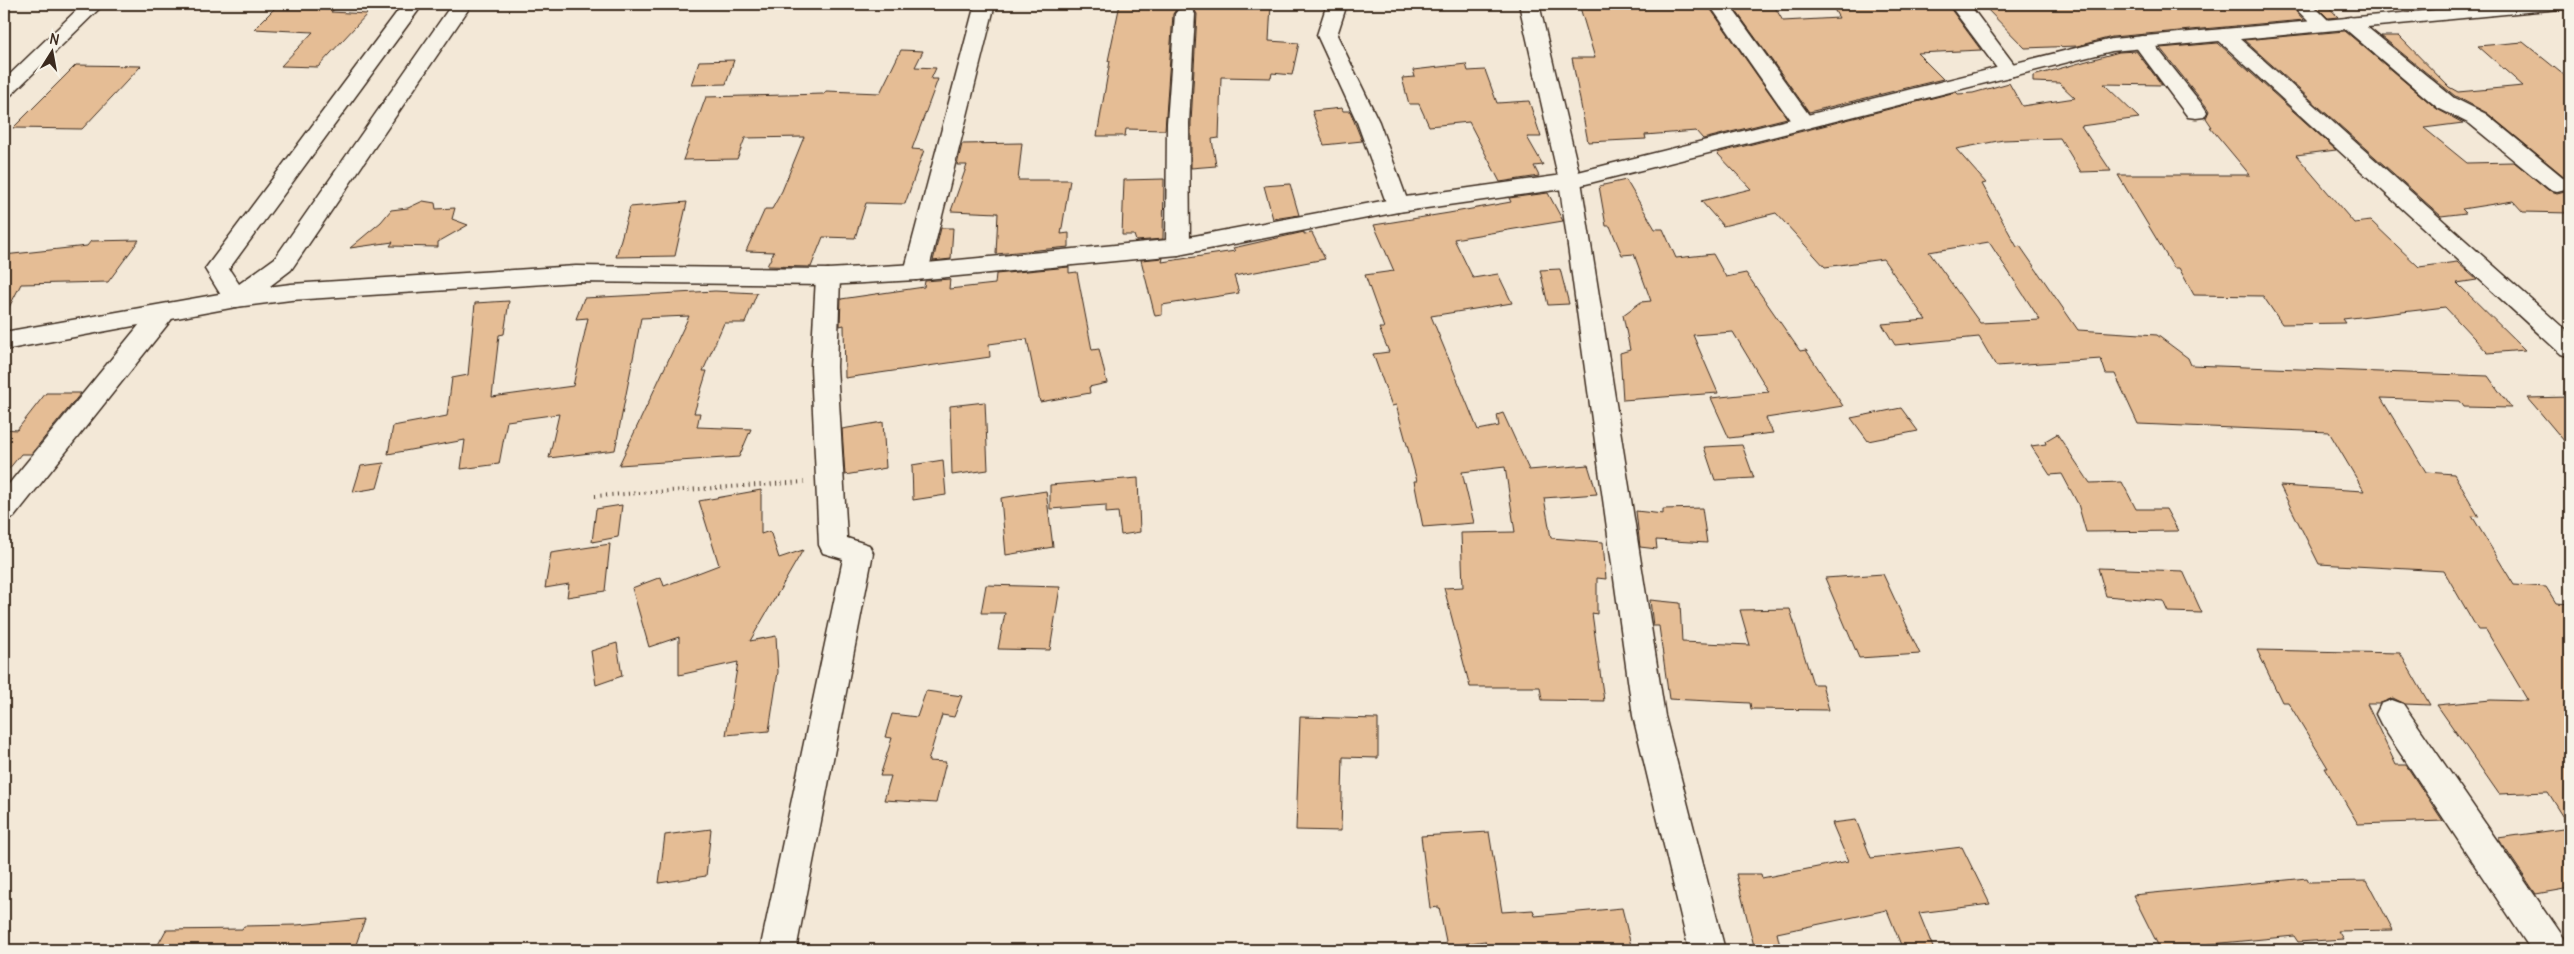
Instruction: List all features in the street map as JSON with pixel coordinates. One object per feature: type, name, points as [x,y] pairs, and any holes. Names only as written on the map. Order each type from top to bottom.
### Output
[{"type":"street","points":[[4,91],[94,4]]},
{"type":"street","points":[[236,299],[217,268],[413,4]]},
{"type":"street","points":[[236,299],[284,264],[462,4]]},
{"type":"street","points":[[916,272],[986,4]]},
{"type":"street","points":[[1337,4],[1327,35],[1368,122],[1398,205]]},
{"type":"street","points":[[1529,4],[1570,181],[1587,284],[1616,498],[1649,716],[1707,950]]},
{"type":"street","points":[[1719,4],[1803,122]]},
{"type":"street","points":[[1959,4],[2009,71]]},
{"type":"street","points":[[2301,4],[2323,25]]},
{"type":"street","points":[[4,341],[162,314],[236,299],[291,292],[576,274],[828,277],[916,272],[1178,247],[1398,205],[1570,181],[2112,45],[2564,4]]},
{"type":"street","points":[[1178,247],[1178,122],[1185,14]]},
{"type":"street","points":[[2350,23],[2446,103],[2478,120],[2557,184]]},
{"type":"street","points":[[2224,34],[2570,348]]},
{"type":"street","points":[[2142,42],[2196,112]]},
{"type":"street","points":[[778,950],[859,553],[832,545],[824,367],[828,277]]},
{"type":"street","points":[[4,509],[162,314]]},
{"type":"street","points":[[2392,714],[2551,950]]},
{"type":"path","points":[[595,496],[829,480]]},
{"type":"building","points":[[279,4],[340,4],[331,12],[367,14],[318,67],[281,66],[313,32],[254,29]]},
{"type":"building","points":[[1120,4],[1271,4],[1269,41],[1299,43],[1292,75],[1272,73],[1271,78],[1221,77],[1219,138],[1212,139],[1216,166],[1191,168],[1191,123],[1197,14],[1194,9],[1186,6],[1177,8],[1173,14],[1165,130],[1126,129],[1125,136],[1097,136],[1110,61],[1108,61]]},
{"type":"building","points":[[1579,4],[1707,4],[1787,118],[1703,139],[1696,131],[1645,135],[1646,139],[1588,142],[1572,58],[1595,58]]},
{"type":"building","points":[[1731,4],[1773,4],[1783,21],[1839,18],[1831,4],[1947,4],[1981,50],[1917,53],[1943,79],[1809,112]]},
{"type":"building","points":[[1982,4],[2289,4],[2304,20],[2112,37],[2077,46],[2025,48]]},
{"type":"building","points":[[2314,4],[2326,4],[2338,17],[2328,18]]},
{"type":"building","points":[[2345,31],[2437,109],[2463,123],[2424,128],[2467,163],[2514,162],[2548,190],[2557,193],[2565,191],[2570,185],[2570,213],[2523,212],[2513,201],[2462,209],[2466,213],[2441,216],[2244,40]]},
{"type":"building","points":[[2381,36],[2399,36],[2449,87],[2458,92],[2523,86],[2478,46],[2523,42],[2570,80],[2570,185],[2566,178],[2487,113],[2455,96]]},
{"type":"building","points":[[2218,43],[2336,150],[2296,155],[2354,223],[2371,221],[2419,267],[2457,262],[2477,280],[2457,283],[2525,350],[2488,353],[2445,307],[2343,319],[2346,323],[2282,324],[2263,296],[2194,295],[2179,268],[2174,268],[2118,175],[2250,175],[2210,127],[2212,127],[2206,118],[2209,111],[2206,106],[2160,48]]},
{"type":"building","points":[[901,50],[923,51],[915,67],[936,68],[931,79],[938,79],[912,149],[924,150],[905,204],[866,203],[855,238],[823,237],[811,267],[767,266],[774,252],[746,251],[765,209],[772,209],[782,191],[804,137],[745,138],[737,159],[683,160],[706,97],[824,94],[826,91],[880,93]]},
{"type":"building","points":[[2136,51],[2162,85],[2104,84],[2139,118],[2081,126],[2111,171],[2081,172],[2060,138],[2003,140],[1956,149],[1986,183],[1982,184],[2017,247],[2020,246],[2078,330],[2157,335],[2188,358],[2191,365],[2488,376],[2511,408],[2464,407],[2460,401],[2381,398],[2426,472],[2454,474],[2479,517],[2472,516],[2514,585],[2546,587],[2556,603],[2570,604],[2570,827],[2548,792],[2499,794],[2437,705],[2491,700],[2528,701],[2486,630],[2478,630],[2444,571],[2319,564],[2280,486],[2364,491],[2329,432],[2138,424],[2115,374],[2106,374],[2101,359],[1996,366],[1979,337],[1895,345],[1882,324],[1926,320],[1883,259],[1825,267],[1776,213],[1723,226],[1701,201],[1751,189],[1717,153],[1956,92],[1958,94],[1973,93],[2009,83],[2022,106],[2075,98],[2059,83],[2033,82],[2033,76],[2119,52]],"holes":[[[1989,242],[2040,320],[1980,323],[1929,252]]]},
{"type":"building","points":[[734,60],[726,84],[691,85],[699,61]]},
{"type":"building","points":[[1466,64],[1468,71],[1485,70],[1497,103],[1529,101],[1541,137],[1527,137],[1543,165],[1534,166],[1539,176],[1500,182],[1469,122],[1429,126],[1419,104],[1409,104],[1402,78],[1415,77],[1413,70]]},
{"type":"building","points":[[76,65],[141,66],[82,129],[13,128]]},
{"type":"building","points":[[1342,108],[1343,111],[1350,111],[1362,141],[1324,145],[1312,111]]},
{"type":"building","points":[[1022,143],[1018,180],[1070,180],[1061,234],[1069,233],[1069,247],[996,254],[998,213],[951,211],[967,165],[957,165],[962,144]]},
{"type":"building","points":[[1164,179],[1163,239],[1136,241],[1134,235],[1122,235],[1124,180]]},
{"type":"building","points":[[1626,180],[1655,229],[1663,229],[1676,258],[1713,254],[1726,277],[1746,273],[1800,351],[1806,350],[1843,406],[1766,418],[1773,433],[1729,438],[1711,398],[1769,392],[1733,332],[1693,335],[1718,393],[1623,400],[1620,353],[1630,350],[1623,315],[1641,302],[1651,301],[1634,254],[1622,255],[1610,226],[1606,226],[1599,186]]},
{"type":"building","points":[[1290,184],[1299,215],[1273,219],[1264,186]]},
{"type":"building","points":[[1548,193],[1563,221],[1454,239],[1473,278],[1498,274],[1512,303],[1431,316],[1478,430],[1499,426],[1497,415],[1503,413],[1529,470],[1588,465],[1597,494],[1544,498],[1551,538],[1603,542],[1606,579],[1597,578],[1597,614],[1592,613],[1604,701],[1542,700],[1540,687],[1470,687],[1444,588],[1463,587],[1461,533],[1515,532],[1505,467],[1462,472],[1474,523],[1423,527],[1414,481],[1417,481],[1396,405],[1392,406],[1373,354],[1389,352],[1379,328],[1384,328],[1365,275],[1394,271],[1374,225],[1511,202],[1509,198]]},
{"type":"building","points":[[423,201],[435,203],[436,209],[455,208],[452,219],[468,225],[438,242],[438,247],[390,246],[393,242],[350,248],[381,222],[391,210],[408,208]]},
{"type":"building","points":[[687,202],[675,256],[616,257],[630,207]]},
{"type":"building","points":[[941,228],[953,228],[951,259],[933,261]]},
{"type":"building","points":[[1304,232],[1304,234],[1312,233],[1325,259],[1234,276],[1239,293],[1162,305],[1162,315],[1155,316],[1141,260],[1163,258],[1162,262],[1235,251],[1233,248]]},
{"type":"building","points":[[139,240],[108,282],[21,284],[4,317],[4,255],[87,246],[91,241]]},
{"type":"building","points":[[1069,267],[1069,273],[1077,272],[1092,350],[1099,349],[1107,383],[1089,387],[1090,393],[1040,402],[1027,339],[989,344],[990,357],[845,378],[844,325],[840,326],[841,299],[924,287],[925,281],[950,279],[949,289],[995,284],[996,274]]},
{"type":"building","points":[[1560,269],[1569,304],[1548,305],[1540,270]]},
{"type":"building","points":[[715,291],[757,293],[745,323],[724,323],[703,371],[707,371],[694,413],[700,413],[697,427],[751,429],[739,457],[619,465],[689,316],[641,318],[615,450],[549,458],[559,414],[507,421],[499,464],[461,469],[465,440],[388,454],[393,426],[447,416],[452,378],[468,375],[475,303],[509,301],[504,334],[499,335],[492,397],[573,386],[588,318],[576,319],[584,298]]},
{"type":"building","points":[[46,393],[81,393],[31,454],[21,454],[4,475],[4,429],[17,430]]},
{"type":"building","points":[[2570,397],[2570,448],[2528,398]]},
{"type":"building","points":[[985,402],[988,470],[952,475],[950,406]]},
{"type":"building","points":[[1901,408],[1918,431],[1868,441],[1851,418]]},
{"type":"building","points":[[883,422],[886,468],[845,475],[842,429]]},
{"type":"building","points":[[2057,434],[2090,483],[2122,482],[2136,509],[2166,509],[2178,531],[2086,532],[2078,504],[2062,474],[2050,475],[2031,446],[2046,444],[2045,441]]},
{"type":"building","points":[[1742,445],[1754,478],[1715,480],[1704,447]]},
{"type":"building","points":[[943,460],[946,495],[913,500],[912,465]]},
{"type":"building","points":[[384,463],[377,488],[353,492],[361,466]]},
{"type":"building","points":[[1138,478],[1140,532],[1121,535],[1118,512],[1106,513],[1106,505],[1050,509],[1050,485]]},
{"type":"building","points":[[761,490],[761,534],[770,531],[779,558],[803,550],[750,641],[776,636],[778,672],[769,731],[726,735],[738,662],[679,675],[679,637],[649,647],[632,588],[661,577],[664,586],[719,565],[699,501]]},
{"type":"building","points":[[1046,491],[1053,547],[1006,555],[1001,498]]},
{"type":"building","points":[[622,505],[618,537],[592,542],[596,509]]},
{"type":"building","points":[[1702,508],[1707,543],[1656,540],[1657,549],[1640,547],[1636,511],[1663,514],[1663,509]]},
{"type":"building","points":[[610,544],[605,591],[567,597],[569,584],[545,588],[551,553]]},
{"type":"building","points":[[2098,568],[2183,571],[2202,613],[2168,612],[2163,601],[2106,596]]},
{"type":"building","points":[[1883,574],[1920,654],[1859,658],[1825,578]]},
{"type":"building","points":[[986,585],[1060,587],[1050,650],[998,649],[1005,613],[981,613]]},
{"type":"building","points":[[1650,600],[1680,603],[1682,642],[1750,645],[1740,610],[1790,609],[1813,684],[1822,684],[1829,710],[1751,709],[1750,703],[1669,699],[1659,626],[1653,626]]},
{"type":"building","points":[[617,643],[622,676],[596,685],[591,651]]},
{"type":"building","points":[[2257,650],[2400,653],[2430,705],[2405,704],[2393,698],[2379,704],[2367,704],[2396,765],[2406,765],[2443,821],[2358,824],[2325,768],[2328,768],[2288,702],[2282,702]]},
{"type":"building","points":[[926,691],[962,696],[954,717],[942,715],[928,761],[946,762],[936,803],[884,800],[891,776],[880,776],[892,738],[885,737],[892,714],[917,717]]},
{"type":"building","points":[[1300,717],[1378,719],[1378,758],[1343,757],[1341,831],[1296,830]]},
{"type":"building","points":[[1856,820],[1871,858],[1962,847],[1990,904],[1919,913],[1934,950],[1903,950],[1887,910],[1777,933],[1781,950],[1755,950],[1736,874],[1761,874],[1762,878],[1848,861],[1832,823]]},
{"type":"building","points":[[2570,828],[2570,888],[2536,894],[2498,838]]},
{"type":"building","points":[[711,829],[706,876],[659,883],[665,835]]},
{"type":"building","points":[[1489,832],[1502,912],[1533,910],[1535,916],[1622,908],[1632,950],[1487,950],[1485,941],[1447,946],[1439,907],[1430,908],[1421,836]]},
{"type":"building","points":[[2307,878],[2309,882],[2367,881],[2393,930],[2338,931],[2343,939],[2298,942],[2294,936],[2160,949],[2133,895]]},
{"type":"building","points":[[365,919],[354,950],[155,950],[166,930],[242,929],[244,926],[297,925]]}]
